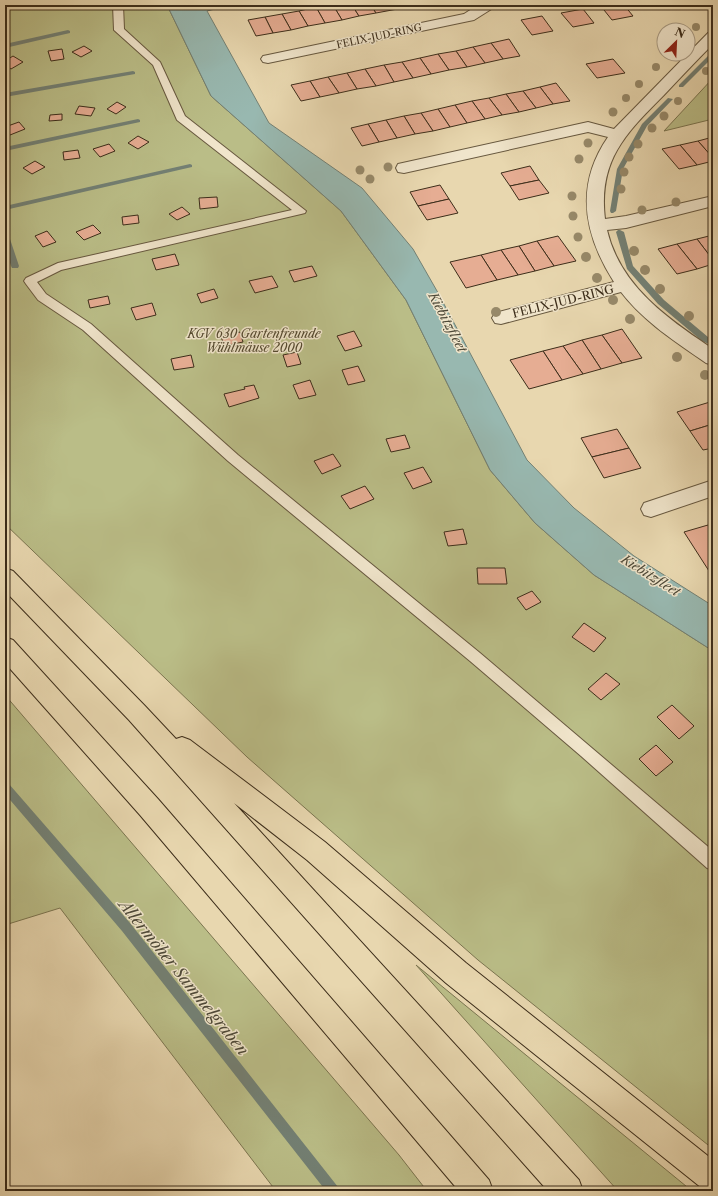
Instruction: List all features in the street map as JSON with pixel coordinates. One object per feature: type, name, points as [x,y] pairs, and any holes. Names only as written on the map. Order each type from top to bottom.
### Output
[{"type":"highway","points":[[5,577],[137,713],[568,1191]]},
{"type":"highway","points":[[5,647],[149,807],[478,1191]]},
{"type":"highway","points":[[137,713],[316,851],[456,973],[713,1179]]},
{"type":"street","name":"FELIX-JUD-RING","points":[[268,59],[469,17],[488,5]]},
{"type":"street","name":"FELIX-JUD-RING","points":[[713,36],[618,135],[601,166],[594,187],[596,226],[607,253],[626,286],[651,312],[682,338],[713,358]]},
{"type":"street","points":[[404,168],[588,127],[618,135]]},
{"type":"street","points":[[596,226],[626,222],[713,200]]},
{"type":"street","name":"FELIX-JUD-RING","points":[[501,318],[626,286]]},
{"type":"street","points":[[651,509],[713,488]]},
{"type":"lane","points":[[118,5],[119,30],[157,64],[181,118],[301,211],[58,267],[30,281],[42,297],[87,327],[233,458],[469,652],[592,756],[713,862]]},
{"type":"green space","name":"KGV 630 Gartenfreunde Wühlmäuse 2000","points":[[5,5],[167,5],[211,96],[341,211],[406,300],[490,470],[535,523],[594,575],[713,651],[713,1149],[478,960],[247,757],[5,524]]},
{"type":"green space","points":[[713,78],[713,119],[664,131]]},
{"type":"green space","points":[[5,695],[399,1155],[427,1191],[276,1191],[60,908],[5,925]]},
{"type":"green space","points":[[416,965],[692,1191],[618,1191]]},
{"type":"water","name":"Kiebitzfleet","points":[[167,5],[231,5],[207,11],[269,123],[362,188],[413,249],[527,460],[574,508],[634,556],[713,606],[713,651],[594,575],[535,523],[490,470],[406,300],[341,211],[211,96]]},
{"type":"building","points":[[333,5],[352,5],[359,16],[342,20]]},
{"type":"building","points":[[333,5],[342,20],[325,23],[316,7]]},
{"type":"building","points":[[352,5],[371,5],[376,13],[359,16]]},
{"type":"building","points":[[371,5],[389,5],[392,10],[376,13]]},
{"type":"building","points":[[389,5],[408,5],[409,7],[392,10]]},
{"type":"building","points":[[600,5],[624,5],[633,16],[612,20]]},
{"type":"building","points":[[316,7],[325,23],[308,26],[299,11]]},
{"type":"building","points":[[583,9],[594,23],[573,27],[561,13]]},
{"type":"building","points":[[299,11],[308,26],[291,30],[282,14]]},
{"type":"building","points":[[282,14],[291,30],[273,33],[265,17]]},
{"type":"building","points":[[542,16],[553,31],[532,35],[521,20]]},
{"type":"building","points":[[265,17],[273,33],[256,36],[248,20]]},
{"type":"building","points":[[509,39],[520,56],[503,59],[491,43]]},
{"type":"building","points":[[491,43],[503,59],[485,63],[473,47]]},
{"type":"building","points":[[84,46],[92,51],[81,57],[72,52]]},
{"type":"building","points":[[473,47],[485,63],[467,67],[456,51]]},
{"type":"building","points":[[62,49],[64,59],[51,61],[48,51]]},
{"type":"building","points":[[456,51],[467,67],[449,70],[438,54]]},
{"type":"building","points":[[438,54],[449,70],[431,74],[420,58]]},
{"type":"building","points":[[13,56],[23,62],[11,69],[5,65],[5,61]]},
{"type":"building","points":[[420,58],[431,74],[413,78],[402,62]]},
{"type":"building","points":[[613,59],[625,73],[597,78],[586,64]]},
{"type":"building","points":[[402,62],[413,78],[394,82],[384,65]]},
{"type":"building","points":[[384,65],[394,82],[376,86],[365,69]]},
{"type":"building","points":[[365,69],[376,86],[357,89],[347,73]]},
{"type":"building","points":[[347,73],[357,89],[339,93],[328,77]]},
{"type":"building","points":[[328,77],[339,93],[320,97],[310,81]]},
{"type":"building","points":[[310,81],[320,97],[301,101],[291,85]]},
{"type":"building","points":[[556,83],[570,101],[553,104],[540,87]]},
{"type":"building","points":[[540,87],[553,104],[536,108],[523,91]]},
{"type":"building","points":[[523,91],[536,108],[519,112],[506,94]]},
{"type":"building","points":[[506,94],[519,112],[502,115],[489,98]]},
{"type":"building","points":[[489,98],[502,115],[485,119],[472,101]]},
{"type":"building","points":[[472,101],[485,119],[467,123],[455,105]]},
{"type":"building","points":[[117,102],[126,107],[116,114],[107,109]]},
{"type":"building","points":[[455,105],[467,123],[450,127],[438,109]]},
{"type":"building","points":[[79,106],[95,108],[91,116],[75,114]]},
{"type":"building","points":[[438,109],[450,127],[433,131],[421,113]]},
{"type":"building","points":[[421,113],[433,131],[415,134],[404,116]]},
{"type":"building","points":[[62,114],[62,120],[49,121],[50,115]]},
{"type":"building","points":[[404,116],[415,134],[397,138],[386,120]]},
{"type":"building","points":[[386,120],[397,138],[379,142],[368,124]]},
{"type":"building","points":[[19,122],[25,129],[10,135],[5,127]]},
{"type":"building","points":[[368,124],[379,142],[362,146],[351,128]]},
{"type":"building","points":[[138,136],[149,142],[138,149],[128,143]]},
{"type":"building","points":[[713,137],[713,158],[698,141]]},
{"type":"building","points":[[698,141],[713,158],[713,161],[697,165],[680,145]]},
{"type":"building","points":[[109,144],[115,151],[100,157],[93,149]]},
{"type":"building","points":[[680,145],[697,165],[679,169],[662,149]]},
{"type":"building","points":[[78,150],[80,158],[64,160],[63,152]]},
{"type":"building","points":[[35,161],[45,167],[32,174],[23,168]]},
{"type":"building","points":[[530,166],[539,180],[510,186],[501,173]]},
{"type":"building","points":[[539,180],[549,193],[519,200],[510,186]]},
{"type":"building","points":[[440,185],[449,199],[418,206],[410,192]]},
{"type":"building","points":[[217,197],[218,207],[200,209],[199,198]]},
{"type":"building","points":[[449,199],[458,213],[427,220],[418,206]]},
{"type":"building","points":[[182,207],[190,214],[177,220],[169,214]]},
{"type":"building","points":[[138,215],[139,223],[123,225],[122,217]]},
{"type":"building","points":[[93,225],[101,233],[84,240],[76,232]]},
{"type":"building","points":[[47,231],[56,242],[43,247],[35,236]]},
{"type":"building","points":[[713,235],[713,260],[697,239]]},
{"type":"building","points":[[558,236],[576,261],[554,266],[537,241]]},
{"type":"building","points":[[697,239],[713,260],[713,264],[697,269],[677,244]]},
{"type":"building","points":[[537,241],[554,266],[535,271],[519,246]]},
{"type":"building","points":[[677,244],[697,269],[677,274],[658,249]]},
{"type":"building","points":[[519,246],[535,271],[518,275],[501,250]]},
{"type":"building","points":[[501,250],[518,275],[497,280],[481,255]]},
{"type":"building","points":[[175,254],[179,265],[156,270],[152,259]]},
{"type":"building","points":[[481,255],[497,280],[466,288],[450,262]]},
{"type":"building","points":[[312,266],[317,276],[294,282],[289,271]]},
{"type":"building","points":[[272,276],[278,287],[255,293],[249,281]]},
{"type":"building","points":[[214,289],[218,298],[201,303],[197,294]]},
{"type":"building","points":[[108,296],[110,304],[90,308],[88,300]]},
{"type":"building","points":[[152,303],[156,315],[136,320],[131,308]]},
{"type":"building","points":[[622,329],[642,358],[622,363],[602,335]]},
{"type":"building","points":[[354,331],[362,346],[345,351],[337,336]]},
{"type":"building","points":[[240,332],[243,342],[224,346],[221,336]]},
{"type":"building","points":[[602,335],[622,363],[601,369],[582,340]]},
{"type":"building","points":[[582,340],[601,369],[583,374],[563,346]]},
{"type":"building","points":[[563,346],[583,374],[562,380],[543,351]]},
{"type":"building","points":[[543,351],[562,380],[529,389],[510,360]]},
{"type":"building","points":[[297,352],[301,364],[287,367],[283,355]]},
{"type":"building","points":[[191,355],[194,367],[174,370],[171,359]]},
{"type":"building","points":[[358,366],[365,381],[348,385],[342,370]]},
{"type":"building","points":[[310,380],[316,395],[299,399],[293,385]]},
{"type":"building","points":[[254,385],[259,398],[229,407],[224,394],[245,389],[244,387]]},
{"type":"building","points":[[710,402],[713,406],[713,424],[690,431],[677,412]]},
{"type":"building","points":[[713,424],[713,448],[703,450],[690,431]]},
{"type":"building","points":[[617,429],[629,448],[592,457],[581,438]]},
{"type":"building","points":[[405,435],[410,448],[391,452],[386,439]]},
{"type":"building","points":[[629,448],[641,468],[604,478],[592,457]]},
{"type":"building","points":[[333,454],[341,466],[322,474],[314,461]]},
{"type":"building","points":[[423,467],[432,482],[413,489],[404,473]]},
{"type":"building","points":[[365,486],[374,499],[350,509],[341,496]]},
{"type":"building","points":[[708,525],[713,532],[713,570],[709,571],[684,532]]},
{"type":"building","points":[[463,529],[467,544],[448,546],[444,532]]},
{"type":"building","points":[[477,568],[505,568],[507,584],[478,584]]},
{"type":"building","points":[[532,591],[541,602],[526,610],[517,598]]},
{"type":"building","points":[[584,623],[606,638],[594,652],[572,637]]},
{"type":"building","points":[[606,673],[620,684],[601,700],[588,689]]},
{"type":"building","points":[[672,705],[694,726],[679,739],[657,717]]},
{"type":"building","points":[[656,745],[673,762],[656,776],[639,759]]},
{"type":"waterway","points":[[5,46],[68,32]]},
{"type":"waterway","points":[[681,86],[713,53]]},
{"type":"waterway","points":[[5,95],[133,73]]},
{"type":"waterway","points":[[613,211],[620,169],[644,125],[670,99]]},
{"type":"waterway","points":[[5,149],[138,121]]},
{"type":"waterway","points":[[5,208],[190,166]]},
{"type":"waterway","points":[[620,232],[630,267],[661,302],[705,339],[713,343]]},
{"type":"waterway","points":[[5,236],[15,266]]},
{"type":"waterway","name":"Allermöher Sammelgraben","points":[[5,787],[126,927],[334,1191]]}]
